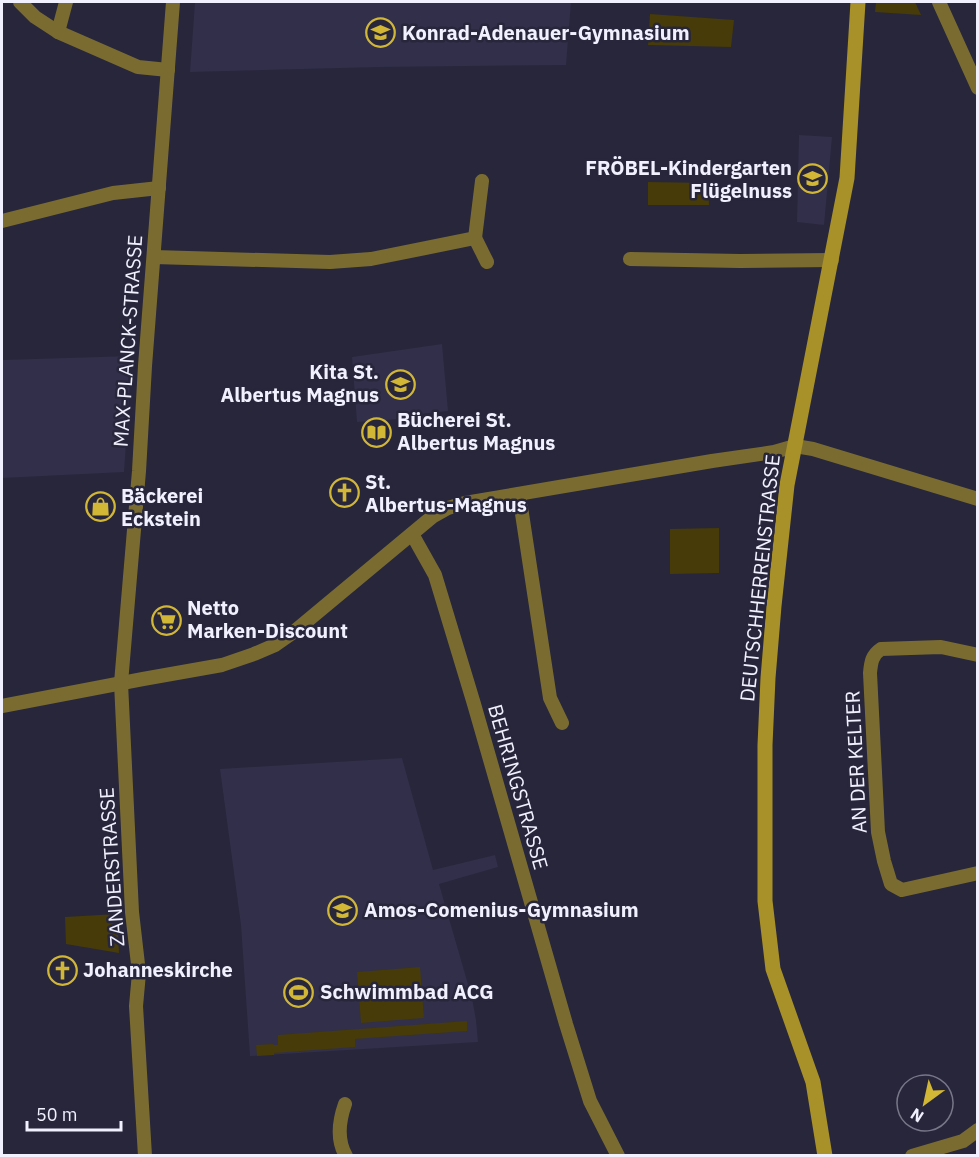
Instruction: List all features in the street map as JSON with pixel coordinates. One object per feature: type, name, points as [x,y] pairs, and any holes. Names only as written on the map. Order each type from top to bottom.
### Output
[{"type":"street","points":[[20,2],[35,17],[58,32],[138,67],[168,70]]},
{"type":"street","points":[[58,32],[66,2]]},
{"type":"street","name":"MAX-PLANCK-STRASSE","points":[[121,683],[173,2]]},
{"type":"street","name":"DEUTSCHHERRENSTRASSE","points":[[825,1155],[813,1082],[773,969],[765,901],[765,745],[768,678],[787,485],[847,178],[858,2]]},
{"type":"street","points":[[939,2],[978,88]]},
{"type":"street","points":[[482,181],[475,238],[487,262]]},
{"type":"street","points":[[2,221],[113,193],[159,188]]},
{"type":"street","points":[[154,257],[330,262],[371,259],[475,238]]},
{"type":"street","points":[[630,259],[832,260]]},
{"type":"street","points":[[2,706],[222,665],[275,645],[432,517],[448,508],[465,503],[774,452],[795,446],[813,449],[978,499]]},
{"type":"street","points":[[519,494],[550,698],[562,723]]},
{"type":"street","name":"BEHRINGSTRASSE","points":[[412,534],[435,575],[590,1101],[618,1155]]},
{"type":"street","name":"AN DER KELTER","points":[[978,655],[941,647],[881,649],[871,660],[870,673],[878,832],[891,884],[902,890],[978,873]]},
{"type":"street","name":"ZANDERSTRASSE","points":[[121,683],[132,912],[139,973],[136,1006],[145,1155]]},
{"type":"street","points":[[345,1104],[339,1123],[339,1133],[346,1155]]},
{"type":"street","points":[[912,1155],[963,1141],[978,1130]]},
{"type":"shaded area","name":"Konrad-Adenauer-Gymnasium","points":[[195,2],[571,2],[566,65],[190,72]]},
{"type":"shaded area","points":[[876,2],[915,2],[921,15],[875,12]]},
{"type":"shaded area","points":[[650,14],[734,20],[731,47],[648,45]]},
{"type":"shaded area","name":"FRÖBEL-Kindergarten Flügelnuss","points":[[799,135],[832,137],[824,225],[797,222]]},
{"type":"shaded area","points":[[648,182],[708,183],[709,205],[648,205]]},
{"type":"shaded area","name":"Kita St. Albertus Magnus","points":[[442,344],[448,411],[400,416],[400,419],[357,422],[352,357]]},
{"type":"shaded area","points":[[132,356],[124,472],[2,478],[2,360]]},
{"type":"shaded area","points":[[719,528],[719,573],[670,574],[670,529]]},
{"type":"shaded area","name":"Amos-Comenius-Gymnasium","points":[[402,758],[433,870],[495,855],[498,867],[439,884],[472,998],[478,1042],[250,1056],[241,925],[220,769]]},
{"type":"shaded area","points":[[117,914],[119,953],[66,944],[65,917]]},
{"type":"shaded area","points":[[420,967],[424,1018],[361,1023],[357,972]]},
{"type":"shaded area","points":[[467,1021],[467,1031],[355,1039],[355,1047],[257,1056],[256,1045],[278,1045],[278,1035]]},
{"type":"place","name":"Konrad-Adenauer-Gymnasium","points":[[381,33]]},
{"type":"place","name":"FRÖBEL-Kindergarten Flügelnuss","points":[[813,179]]},
{"type":"place","name":"Kita St. Albertus Magnus","points":[[400,384]]},
{"type":"place","name":"Bücherei St. Albertus Magnus","points":[[376,432]]},
{"type":"place","name":"St. Albertus-Magnus","points":[[344,493]]},
{"type":"place","name":"Bäckerei Eckstein","points":[[100,507]]},
{"type":"place","name":"Netto Marken-Discount","points":[[166,620]]},
{"type":"place","name":"Amos-Comenius-Gymnasium","points":[[343,910]]},
{"type":"place","name":"Johanneskirche","points":[[62,970]]},
{"type":"place","name":"Schwimmbad ACG","points":[[299,992]]}]
